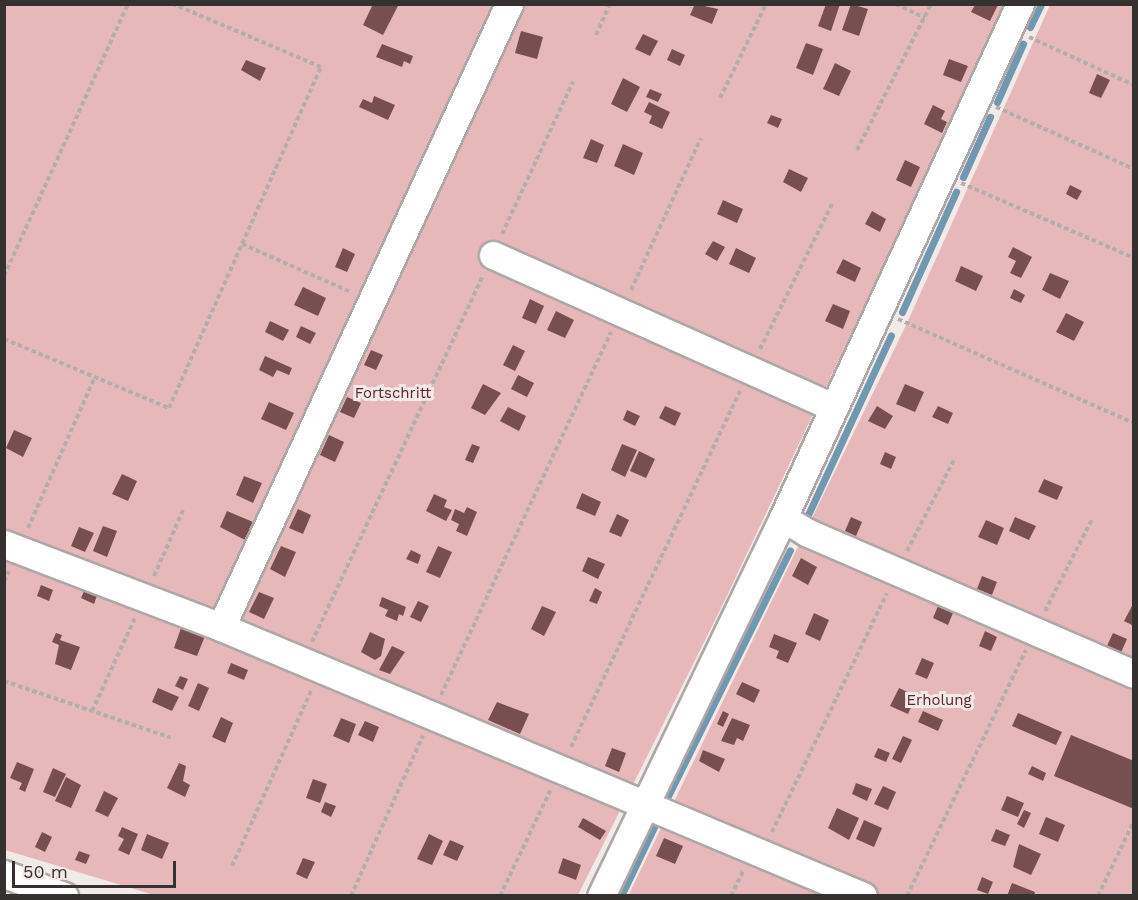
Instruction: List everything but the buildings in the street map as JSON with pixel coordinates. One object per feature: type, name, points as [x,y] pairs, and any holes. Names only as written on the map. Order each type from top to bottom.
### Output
[{"type":"lane","points":[[221,627],[510,4]]},
{"type":"lane","points":[[601,896],[642,804],[783,518],[1014,16]]},
{"type":"lane","points":[[493,255],[833,407]]},
{"type":"lane","points":[[783,518],[806,532],[898,569],[1134,674]]},
{"type":"lane","points":[[11,547],[221,627],[863,896]]},
{"type":"lane","points":[[4,874],[64,896]]},
{"type":"path","points":[[4,276],[128,4]]},
{"type":"path","points":[[4,339],[94,379],[169,408],[321,67],[173,4]]},
{"type":"path","points":[[596,35],[610,4]]},
{"type":"path","points":[[720,98],[766,4]]},
{"type":"path","points":[[896,4],[924,18]]},
{"type":"path","points":[[857,150],[931,4]]},
{"type":"path","points":[[1014,16],[1134,85]]},
{"type":"path","points":[[232,866],[312,665],[493,255],[573,82]]},
{"type":"path","points":[[976,98],[1134,169]]},
{"type":"path","points":[[351,896],[431,715],[701,138]]},
{"type":"path","points":[[941,175],[1134,258]]},
{"type":"path","points":[[500,896],[750,368],[833,202]]},
{"type":"path","points":[[242,244],[372,302]]},
{"type":"path","points":[[878,312],[1134,423]]},
{"type":"path","points":[[4,581],[11,547],[94,379]]},
{"type":"path","points":[[762,853],[898,569],[955,458]]},
{"type":"path","points":[[907,896],[1035,631],[1092,519]]},
{"type":"path","points":[[4,681],[171,738]]},
{"type":"path","points":[[1098,896],[1134,822]]},
{"type":"green space","name":"Fortschritt","points":[[4,5],[1007,5],[724,602],[578,895],[154,895],[5,850]]},
{"type":"green space","name":"Erholung","points":[[1050,5],[1133,5],[1133,895],[628,896],[907,323]]},
{"type":"waterway","points":[[1030,27],[1041,4]]},
{"type":"waterway","points":[[997,102],[1023,44]]},
{"type":"waterway","points":[[963,177],[990,117]]},
{"type":"waterway","points":[[902,312],[956,192]]},
{"type":"waterway","points":[[807,517],[891,335]]},
{"type":"waterway","points":[[665,802],[790,550]]},
{"type":"waterway","points":[[621,896],[656,823]]}]
